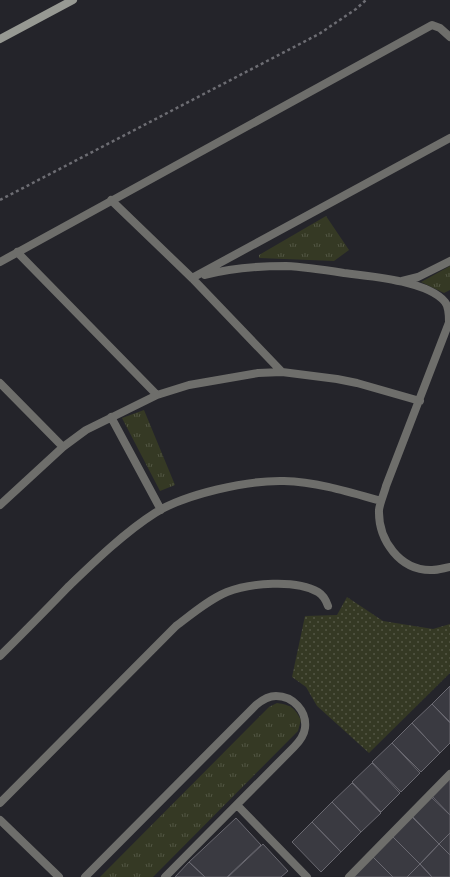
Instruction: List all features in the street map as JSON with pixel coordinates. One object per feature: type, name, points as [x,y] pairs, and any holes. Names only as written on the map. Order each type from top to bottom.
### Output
[{"type":"street","points":[[0,39],[73,0]]},
{"type":"street","points":[[0,262],[432,25],[440,28],[450,38]]},
{"type":"street","points":[[192,278],[450,138]]},
{"type":"street","points":[[111,200],[192,278],[282,372]]},
{"type":"street","points":[[18,252],[157,395]]},
{"type":"street","points":[[192,278],[214,272],[250,267],[287,266],[314,268],[406,281],[414,279],[450,261]]},
{"type":"street","points":[[394,280],[424,288],[438,296],[447,304],[450,321],[381,501],[380,515],[383,533],[391,550],[408,565],[426,570],[440,570],[450,567]]},
{"type":"street","points":[[0,505],[63,447],[86,430],[172,389],[258,373],[282,372],[350,381],[420,401]]},
{"type":"street","points":[[0,382],[63,447]]},
{"type":"street","points":[[111,417],[161,510]]},
{"type":"street","points":[[0,656],[104,554],[142,522],[161,510],[192,497],[225,488],[262,482],[284,481],[321,486],[381,501]]},
{"type":"street","points":[[0,803],[176,626],[209,602],[226,592],[243,587],[261,584],[279,584],[308,588],[318,592],[325,598],[328,606]]},
{"type":"street","points":[[85,877],[256,705],[265,699],[275,696],[285,697],[294,702],[301,709],[305,719],[305,729],[301,739],[165,877]]},
{"type":"street","points":[[349,877],[450,774]]},
{"type":"street","points":[[237,805],[307,877]]},
{"type":"street","points":[[0,820],[59,877]]},
{"type":"path","points":[[0,200],[319,34],[366,0]]},
{"type":"green space","points":[[326,216],[349,250],[334,261],[259,258],[259,255]]},
{"type":"green space","points":[[450,266],[450,290],[444,293],[421,282]]},
{"type":"green space","points":[[144,410],[175,485],[160,491],[122,418]]},
{"type":"green space","points":[[347,597],[383,621],[433,629],[450,624],[450,673],[369,753],[317,706],[306,687],[292,677],[305,616],[337,615]]},
{"type":"green space","points":[[277,703],[289,706],[297,713],[301,720],[298,731],[153,877],[100,877],[269,707]]},
{"type":"building","points":[[450,686],[450,722],[432,704]]},
{"type":"building","points":[[432,704],[450,723],[450,743],[440,753],[412,723]]},
{"type":"building","points":[[412,723],[440,753],[421,772],[392,743]]},
{"type":"building","points":[[392,743],[420,773],[401,792],[372,762]]},
{"type":"building","points":[[372,763],[400,793],[381,812],[352,782]]},
{"type":"building","points":[[450,776],[450,815],[431,795]]},
{"type":"building","points":[[352,783],[381,813],[361,832],[332,802]]},
{"type":"building","points":[[430,796],[450,815],[450,833],[439,844],[411,815]]},
{"type":"building","points":[[332,802],[361,832],[341,852],[312,822]]},
{"type":"building","points":[[410,815],[439,844],[420,864],[391,835]]},
{"type":"building","points":[[236,818],[261,845],[227,877],[205,877],[189,862]]},
{"type":"building","points":[[312,822],[341,852],[321,872],[292,842]]},
{"type":"building","points":[[450,833],[450,855],[439,844]]},
{"type":"building","points":[[391,835],[420,864],[407,877],[393,877],[371,855]]},
{"type":"building","points":[[263,844],[288,871],[281,877],[228,877]]},
{"type":"building","points":[[439,844],[450,855],[450,877],[432,877],[420,864]]},
{"type":"building","points":[[371,855],[393,877],[353,877]]},
{"type":"building","points":[[189,862],[205,877],[175,877]]},
{"type":"building","points":[[420,864],[432,877],[407,877]]}]
